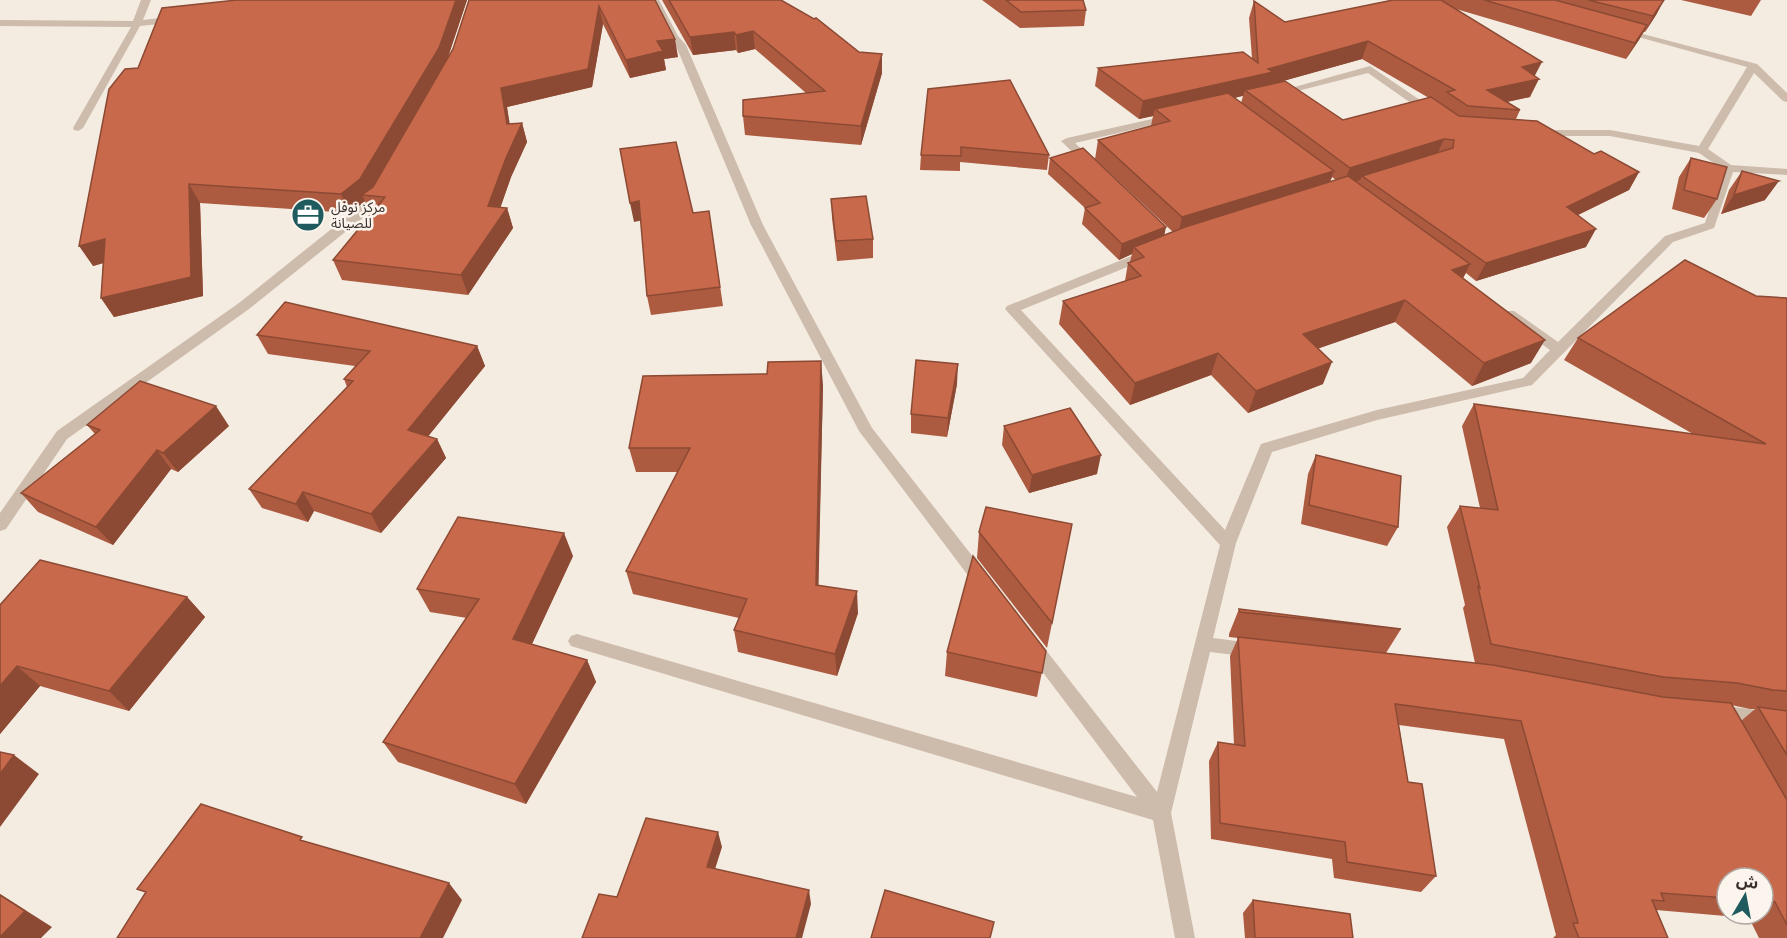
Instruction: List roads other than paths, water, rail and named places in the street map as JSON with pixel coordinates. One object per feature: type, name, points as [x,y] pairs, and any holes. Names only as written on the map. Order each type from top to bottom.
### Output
[{"type":"street","points":[[78,128],[137,24],[146,0]]},
{"type":"street","points":[[654,0],[674,37],[681,45],[757,225],[866,431],[988,589]]},
{"type":"street","points":[[0,23],[137,24],[183,19]]},
{"type":"street","points":[[1607,26],[1753,66],[1782,91],[1787,99]]},
{"type":"street","points":[[1702,150],[1753,66]]},
{"type":"street","points":[[1261,97],[1370,69],[1447,123]]},
{"type":"street","points":[[1100,172],[1067,141],[1181,115]]},
{"type":"street","points":[[1530,132],[1610,133],[1702,150],[1728,168],[1787,172]]},
{"type":"street","points":[[1185,938],[1161,813],[1228,543],[1266,448],[1377,415],[1527,382],[1669,239],[1710,225],[1728,168]]},
{"type":"street","points":[[0,525],[62,435],[253,298],[375,202],[387,181]]},
{"type":"street","points":[[1164,248],[1012,309],[1228,543]]},
{"type":"street","points":[[1501,308],[1558,349]]},
{"type":"street","points":[[1024,636],[1161,813]]},
{"type":"street","points":[[577,641],[1161,813]]},
{"type":"street","points":[[1203,645],[1272,652]]},
{"type":"street","points":[[1727,733],[1709,712],[1787,722]]},
{"type":"place","name":"مركز نوفل للصيانة","points":[[308,215]]}]
